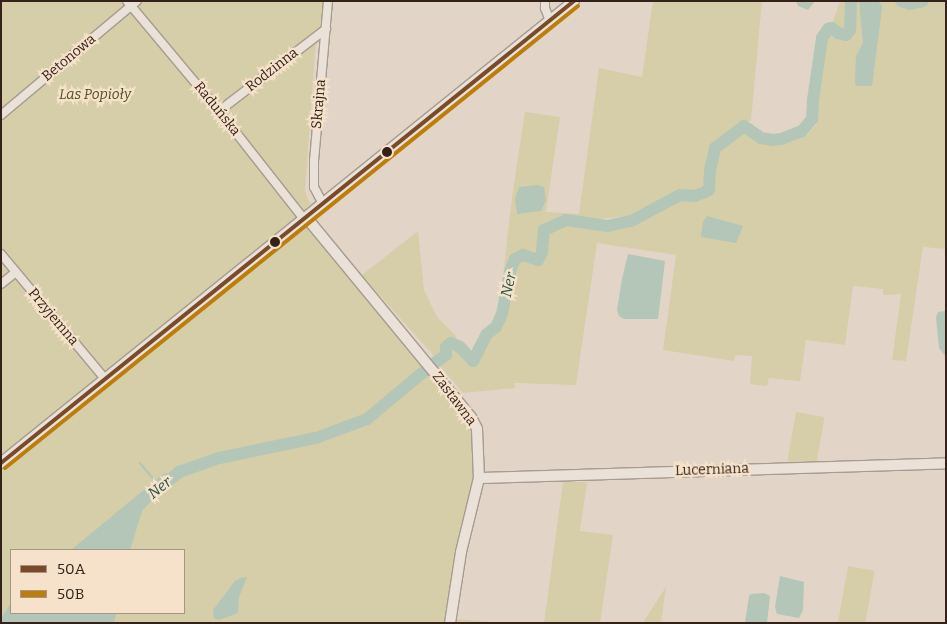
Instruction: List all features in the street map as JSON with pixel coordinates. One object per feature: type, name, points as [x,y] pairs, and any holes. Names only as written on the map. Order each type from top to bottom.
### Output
[{"type":"street","name":"Skrajna","points":[[322,204],[314,187],[314,161],[328,1]]},
{"type":"street","points":[[545,1],[545,8],[550,21]]},
{"type":"street","points":[[1,463],[574,1]]},
{"type":"street","name":"Raduńska","points":[[132,3],[305,218]]},
{"type":"street","name":"Betonowa","points":[[1,115],[132,3]]},
{"type":"street","name":"Rodzinna","points":[[219,111],[326,28]]},
{"type":"street","name":"Zastawna","points":[[305,218],[438,376],[475,424],[478,440],[479,478],[461,552],[450,623]]},
{"type":"street","name":"Przyjemna","points":[[1,254],[105,379]]},
{"type":"street","points":[[1,284],[16,272]]},
{"type":"street","name":"Lucerniana","points":[[479,478],[946,463]]},
{"type":"green space","name":"Las Popioły","points":[[1,1],[325,1],[322,28],[312,34],[316,40],[305,191],[310,204],[316,200],[312,208],[315,216],[319,212],[320,214],[331,207],[316,219],[362,275],[418,231],[424,290],[437,317],[457,337],[442,343],[441,353],[434,356],[366,280],[483,426],[485,471],[465,545],[456,619],[500,623],[1,623]]},
{"type":"green space","points":[[653,1],[762,1],[751,121],[740,122],[709,146],[703,186],[692,191],[678,190],[627,216],[590,220],[564,215],[540,225],[536,252],[520,250],[511,255],[502,285],[512,197],[525,112],[560,117],[546,212],[579,214],[599,68],[642,77]]},
{"type":"green space","points":[[840,1],[946,1],[946,249],[923,247],[906,361],[892,360],[901,294],[883,295],[883,289],[853,286],[845,345],[806,340],[800,381],[769,378],[767,386],[750,384],[752,356],[736,355],[734,361],[663,350],[676,255],[597,243],[576,385],[514,383],[516,388],[463,393],[440,366],[449,359],[450,350],[454,349],[470,365],[476,365],[491,338],[499,331],[510,304],[515,271],[519,262],[526,260],[540,264],[546,253],[548,235],[561,226],[607,230],[633,225],[681,199],[695,200],[711,193],[713,172],[719,152],[743,132],[758,141],[775,145],[808,134],[817,124],[818,97],[825,45]]},
{"type":"green space","points":[[796,412],[825,417],[816,466],[787,461]]},
{"type":"green space","points":[[563,482],[587,482],[580,531],[613,535],[600,623],[544,623]]},
{"type":"green space","points":[[848,566],[875,571],[865,623],[838,623]]},
{"type":"green space","points":[[666,587],[661,623],[643,623],[645,619]]},
{"type":"water","points":[[796,1],[815,1],[808,10],[798,6]]},
{"type":"water","points":[[859,1],[877,1],[881,4],[882,8],[872,86],[856,86],[855,82],[856,56],[863,43]]},
{"type":"water","points":[[538,185],[544,187],[546,200],[541,211],[517,214],[515,199],[519,187]]},
{"type":"water","points":[[707,216],[743,226],[736,243],[701,237],[703,222]]},
{"type":"water","points":[[628,254],[665,261],[658,319],[624,319],[619,316],[617,310]]},
{"type":"water","points":[[946,311],[946,357],[939,348],[936,317],[938,312]]},
{"type":"water","points":[[179,472],[142,511],[130,549],[72,549],[163,474]]},
{"type":"water","points":[[780,576],[804,582],[803,610],[799,618],[777,614],[775,607]]},
{"type":"water","points":[[247,577],[239,597],[238,613],[219,620],[214,618],[213,610],[234,582],[240,578]]},
{"type":"water","points":[[764,593],[770,596],[767,623],[745,623],[749,596],[751,594]]},
{"type":"water","points":[[10,604],[10,614],[116,614],[114,623],[1,623],[1,618]]},
{"type":"waterway","name":"Ner","points":[[166,483],[179,472],[219,458],[316,438],[367,419],[446,355],[446,347],[451,343],[460,347],[473,361],[487,334],[496,327],[502,314],[510,272],[515,259],[523,255],[538,260],[542,252],[544,230],[566,220],[607,226],[631,221],[680,195],[695,196],[709,190],[710,170],[715,148],[744,126],[761,138],[772,140],[781,139],[802,131],[812,119],[822,38],[828,29],[832,28],[838,33],[846,35],[850,30],[851,1]]},
{"type":"waterway","name":"Ner","points":[[901,1],[911,4],[923,1]]},
{"type":"waterway","points":[[140,463],[155,481]]},
{"type":"transit line","name":"50A","points":[[1,463],[574,1]]},
{"type":"transit line","name":"50B","points":[[5,468],[578,6]]}]
